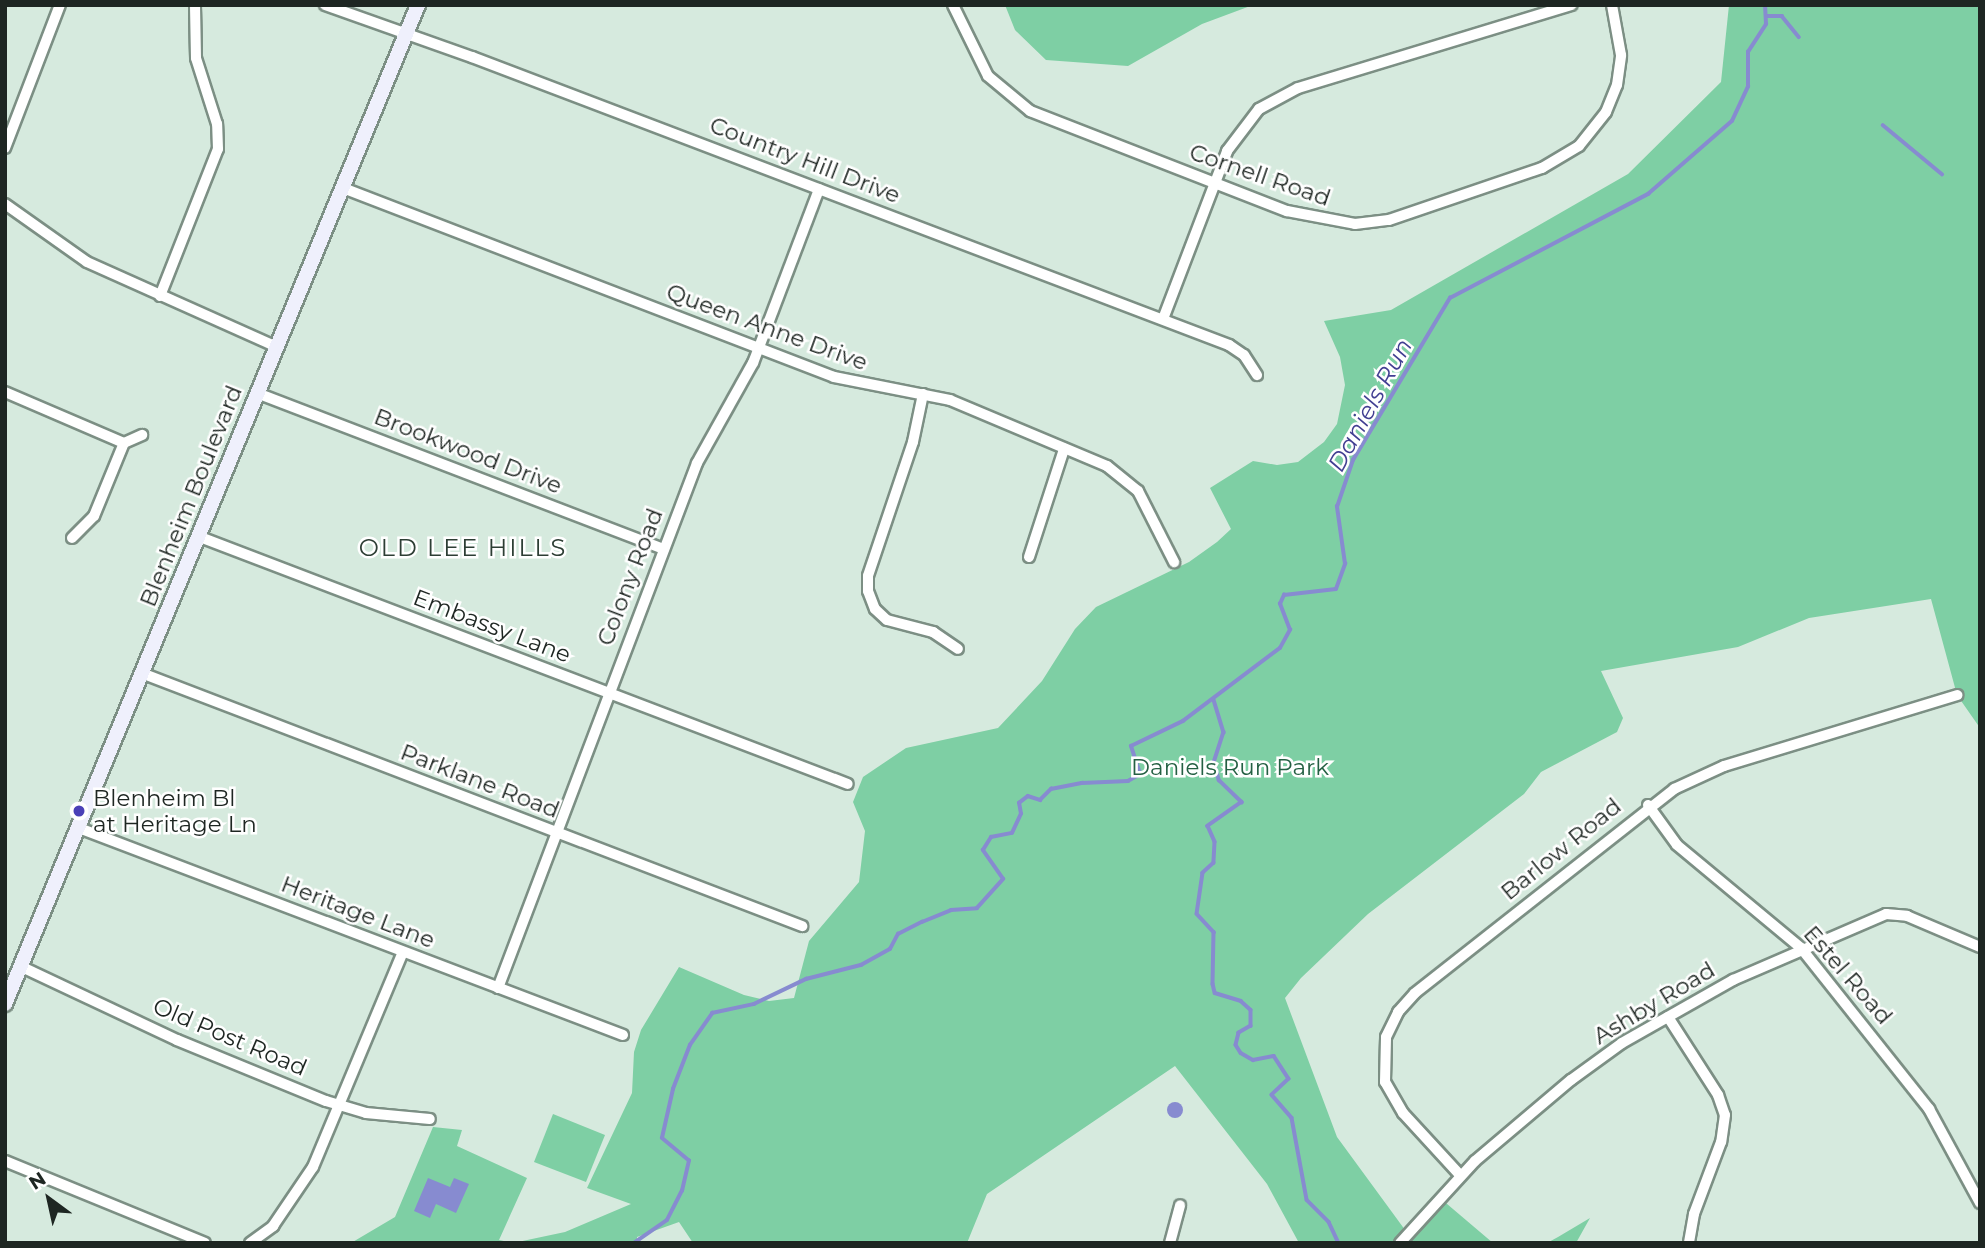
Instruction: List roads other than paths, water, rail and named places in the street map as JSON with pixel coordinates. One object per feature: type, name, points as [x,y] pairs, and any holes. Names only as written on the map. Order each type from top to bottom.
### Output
[{"type":"main road","name":"Blenheim Boulevard","points":[[6,998],[22,967],[144,674],[418,5]]},
{"type":"street","points":[[5,148],[60,5]]},
{"type":"street","points":[[160,296],[218,149],[217,124],[196,58],[195,5]]},
{"type":"street","name":"Country Hill Drive","points":[[325,5],[1164,319],[1229,345],[1244,355],[1257,375]]},
{"type":"street","name":"Cornell Road","points":[[953,5],[982,67],[1013,100],[1047,119],[1313,219],[1355,224],[1389,220],[1542,168],[1585,141],[1611,101],[1621,55],[1612,5]]},
{"type":"street","points":[[1164,319],[1214,184],[1245,123],[1284,93],[1572,5]]},
{"type":"street","name":"Queen Anne Drive","points":[[343,188],[849,382],[923,394],[961,404],[1107,466],[1129,482],[1174,562]]},
{"type":"street","name":"Colony Road","points":[[498,988],[697,463],[737,398],[819,189]]},
{"type":"street","points":[[5,204],[87,262],[277,347]]},
{"type":"street","points":[[5,392],[124,443]]},
{"type":"street","name":"Brookwood Drive","points":[[257,393],[663,549]]},
{"type":"street","points":[[923,394],[913,442],[868,576],[868,591],[875,609],[887,620],[941,635],[958,649]]},
{"type":"street","points":[[72,538],[94,516],[124,443],[142,435]]},
{"type":"street","points":[[1029,557],[1064,449]]},
{"type":"street","name":"Embassy Lane","points":[[200,537],[848,784]]},
{"type":"street","name":"Parklane Road","points":[[144,674],[802,926]]},
{"type":"street","name":"Barlow Road","points":[[1460,1175],[1402,1113],[1389,1092],[1383,1056],[1393,1019],[1415,993],[1648,805],[1713,770],[1957,695]]},
{"type":"street","name":"Estel Road","points":[[1648,805],[1677,845],[1801,948],[1929,1109],[1980,1203]]},
{"type":"street","name":"Heritage Lane","points":[[79,828],[623,1035]]},
{"type":"street","name":"Ashby Road","points":[[1401,1243],[1460,1175],[1571,1080],[1668,1017],[1801,948],[1886,914],[1907,916],[1980,947]]},
{"type":"street","points":[[250,1243],[273,1226],[313,1167],[403,952]]},
{"type":"street","name":"Old Post Road","points":[[22,967],[177,1040],[339,1105],[366,1113],[430,1119]]},
{"type":"street","points":[[1668,1017],[1718,1095],[1725,1115],[1721,1142],[1693,1213],[1689,1243]]},
{"type":"street","points":[[5,1161],[205,1243]]},
{"type":"street","points":[[1170,1243],[1180,1205]]},
{"type":"water","points":[[1175,1102],[1183,1110],[1175,1118],[1167,1110]]},
{"type":"water","points":[[428,1178],[450,1187],[454,1178],[469,1184],[456,1213],[436,1204],[430,1218],[414,1211]]},
{"type":"waterway","name":"Daniels Run","points":[[634,1243],[667,1220],[682,1191],[689,1161],[662,1138],[673,1089],[690,1045],[712,1013],[754,1004],[806,979],[861,965],[890,949],[898,934],[922,922],[951,910],[977,908],[1003,879],[983,850],[991,837],[1012,833],[1021,814],[1019,803],[1028,796],[1040,800],[1051,789],[1082,783],[1128,781],[1140,774],[1131,746],[1183,721],[1280,648],[1290,630],[1280,604],[1284,595],[1336,589],[1345,564],[1337,507],[1353,460],[1450,298],[1648,194],[1732,121],[1748,87],[1748,52],[1766,24],[1765,5]]},
{"type":"waterway","points":[[1766,16],[1782,16],[1799,37]]},
{"type":"waterway","points":[[1883,125],[1942,174]]},
{"type":"waterway","points":[[1214,700],[1224,732],[1214,762],[1219,780],[1242,802],[1208,826],[1215,842],[1214,863],[1203,873],[1197,914],[1214,932],[1215,993],[1241,1001],[1251,1010],[1251,1026],[1239,1033],[1236,1045],[1241,1053],[1253,1060],[1274,1056],[1289,1079],[1272,1095],[1292,1118],[1307,1200],[1329,1222],[1339,1243]]},
{"type":"place","name":"Blenheim Bl at Heritage Ln","points":[[79,811]]},
{"type":"district","name":"OLD LEE HILLS","points":[[463,548]]},
{"type":"park label","name":"Daniels Run Park","points":[[1230,767]]}]
